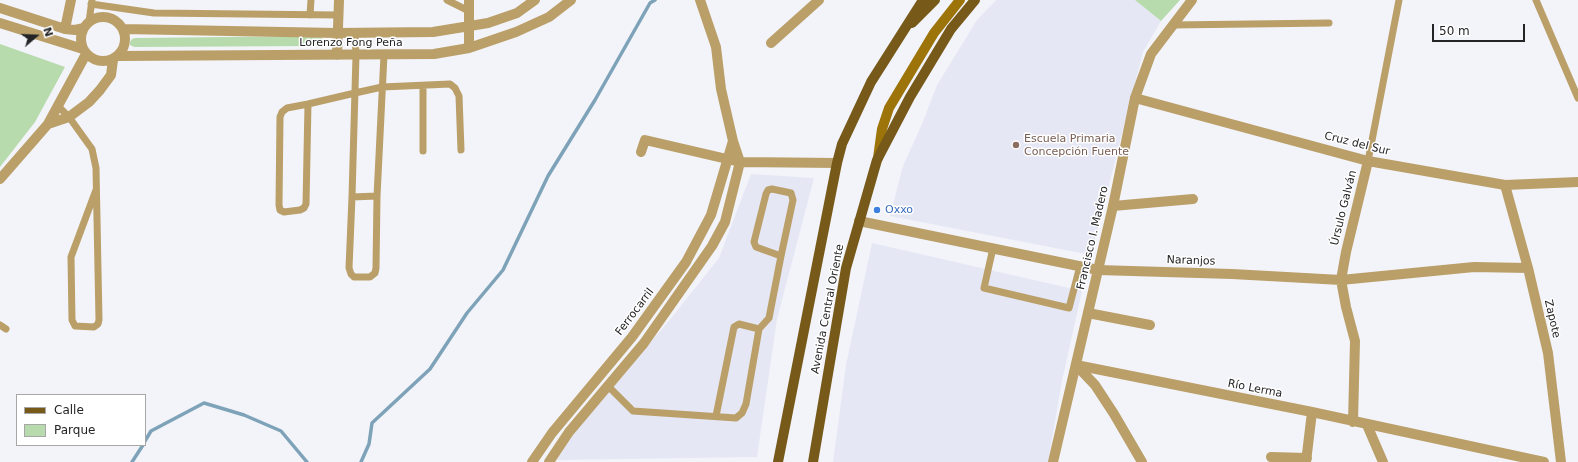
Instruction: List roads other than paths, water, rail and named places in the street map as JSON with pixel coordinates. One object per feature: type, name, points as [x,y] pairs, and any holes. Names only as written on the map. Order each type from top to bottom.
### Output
[{"type":"main road","points":[[904,31],[935,0]]},
{"type":"main road","points":[[877,160],[882,129],[890,108],[934,33],[960,0]]},
{"type":"main road","name":"Avenida Central Oriente","points":[[813,462],[846,268],[877,160],[910,97],[951,29],[975,0]]},
{"type":"main road","name":"Avenida Central Oriente","points":[[778,462],[842,144],[871,82],[904,31],[918,2]]},
{"type":"street","points":[[65,29],[71,0]]},
{"type":"street","points":[[337,55],[339,0]]},
{"type":"street","points":[[469,48],[470,0]]},
{"type":"street","name":"Lorenzo Fong Peña","points":[[123,29],[337,33],[433,32],[488,23],[517,13],[535,0]]},
{"type":"street","name":"Lorenzo Fong Peña","points":[[115,58],[434,54],[469,48],[516,32],[549,18],[571,0]]},
{"type":"street","points":[[549,462],[569,432],[644,343],[712,246],[725,222],[740,162],[733,141],[721,89],[716,47],[700,0]]},
{"type":"street","points":[[771,43],[819,0]]},
{"type":"street","name":"Francisco I. Madero","points":[[1052,462],[1113,206],[1135,98],[1151,54],[1192,0]]},
{"type":"street","points":[[0,8],[65,29],[75,30],[96,18],[112,18],[123,29],[125,44],[123,51],[115,58],[108,62],[96,61],[85,52],[0,23]]},
{"type":"street","points":[[0,180],[48,124],[58,106],[85,52],[81,42],[81,35],[86,25]]},
{"type":"street","points":[[48,124],[69,117],[89,102],[111,75],[115,58]]},
{"type":"street","name":"Cruz del Sur","points":[[1135,98],[1368,161],[1505,185],[1578,182]]},
{"type":"street","points":[[641,152],[645,140],[740,162],[837,164]]},
{"type":"street","name":"Ferrocarril","points":[[532,462],[552,433],[632,337],[686,262],[711,215],[726,159],[733,141]]},
{"type":"street","name":"Úrsulo Galván","points":[[1353,422],[1355,341],[1341,280],[1346,252],[1368,161]]},
{"type":"street","name":"Zapote","points":[[1505,185],[1528,268],[1548,353],[1561,462]]},
{"type":"street","points":[[1113,206],[1193,199]]},
{"type":"street","name":"Naranjos","points":[[859,221],[1098,270],[1232,274],[1341,280],[1474,267],[1528,268]]},
{"type":"street","points":[[1088,314],[1150,325]]},
{"type":"street","points":[[1076,365],[1094,385],[1114,414],[1142,462]]},
{"type":"street","name":"Río Lerma","points":[[1076,365],[1312,412],[1544,462]]},
{"type":"street","points":[[1271,457],[1307,460],[1312,412]]},
{"type":"street","points":[[1367,425],[1383,462]]},
{"type":"lane","points":[[310,15],[311,0]]},
{"type":"lane","points":[[447,0],[469,11]]},
{"type":"lane","name":"Úrsulo Galván","points":[[1368,161],[1399,0]]},
{"type":"lane","points":[[1536,0],[1578,98]]},
{"type":"lane","points":[[86,25],[91,2],[154,13],[338,15]]},
{"type":"lane","points":[[1172,25],[1330,23]]},
{"type":"lane","points":[[356,33],[349,268],[350,274],[354,277],[370,277],[375,273],[376,268],[377,196],[384,55]]},
{"type":"lane","points":[[308,104],[306,204],[304,208],[300,210],[284,212],[280,210],[279,205],[280,117],[282,112],[287,108],[355,92],[382,88],[450,84],[455,88],[459,96],[461,150]]},
{"type":"lane","points":[[423,86],[423,151]]},
{"type":"lane","points":[[58,106],[69,117],[92,149],[96,168],[99,320],[98,324],[94,327],[76,326],[72,320],[71,257],[96,190]]},
{"type":"lane","points":[[608,386],[633,411],[736,418],[742,413],[746,404],[759,329],[769,318],[782,256],[793,196],[791,193],[772,189],[768,190],[766,194],[754,242],[756,247],[782,256]]},
{"type":"lane","points":[[352,197],[377,196]]},
{"type":"lane","points":[[993,248],[984,288],[1069,308],[1080,266]]},
{"type":"lane","points":[[716,416],[734,327],[739,324],[759,329]]},
{"type":"waterway","points":[[361,462],[369,444],[372,423],[430,369],[467,313],[503,270],[548,176],[595,100],[650,3],[655,0]]},
{"type":"waterway","points":[[146,439],[151,431],[204,403],[244,415],[281,431],[307,462]]},
{"type":"waterway","points":[[132,462],[142,446]]},
{"type":"place","name":"Escuela Primaria Concepción Fuente","points":[[1016,145]]},
{"type":"place","name":"Oxxo","points":[[877,210]]}]
